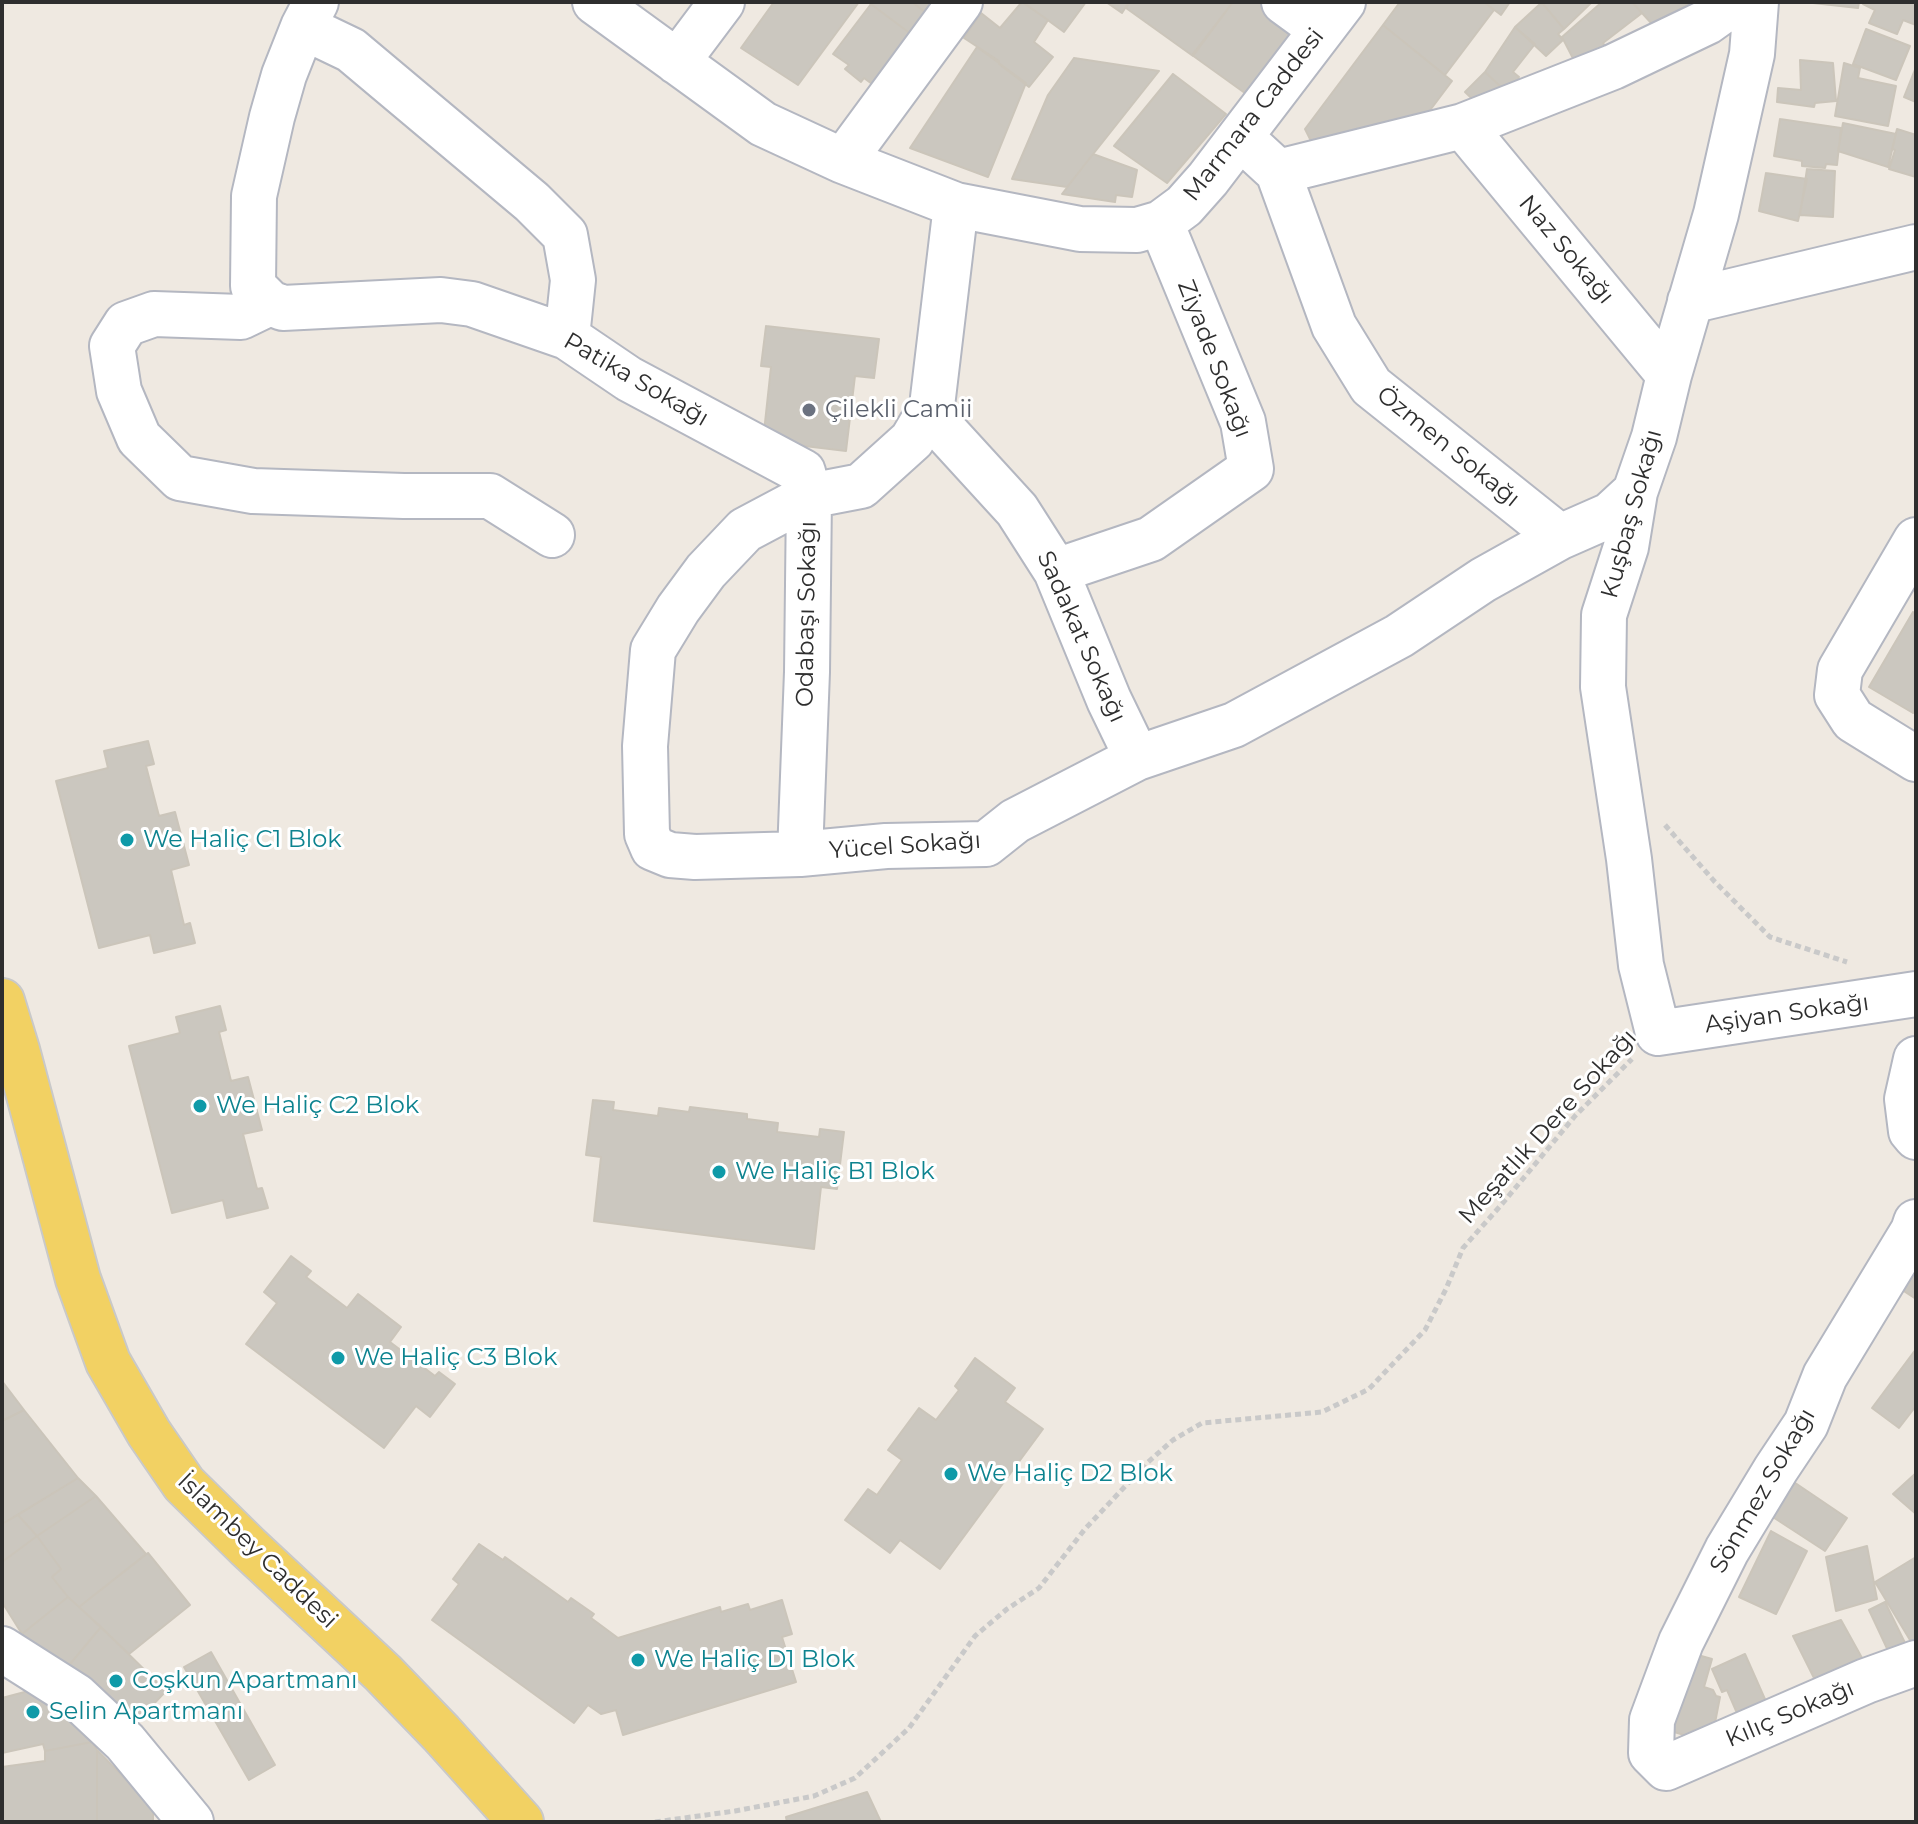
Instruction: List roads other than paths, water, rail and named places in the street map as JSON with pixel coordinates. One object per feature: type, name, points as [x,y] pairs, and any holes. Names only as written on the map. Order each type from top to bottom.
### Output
[{"type":"main road","name":"İslambey Caddesi","points":[[2,1001],[78,1279],[108,1362],[149,1433],[184,1484],[383,1673],[521,1822]]},
{"type":"street","points":[[595,2],[763,124],[843,161],[956,205],[1080,229],[1137,230],[1161,223]]},
{"type":"street","points":[[677,62],[722,2]]},
{"type":"street","points":[[843,161],[960,2]]},
{"type":"street","points":[[1284,2],[1332,16]]},
{"type":"street","points":[[1278,172],[1463,126],[1613,67],[1707,22],[1735,2]]},
{"type":"street","name":"Kuşbaş Sokağı","points":[[1658,1033],[1641,965],[1629,859],[1603,687],[1604,615],[1626,547],[1635,492],[1654,437],[1716,214],[1752,54],[1756,2]]},
{"type":"street","points":[[552,535],[490,496],[253,491],[180,478],[139,438],[119,391],[112,346],[126,324],[154,314],[241,317],[262,294],[254,196],[284,75],[310,15],[532,202],[565,235],[573,280],[567,337]]},
{"type":"street","name":"Marmara Caddesi","points":[[1161,223],[1184,206],[1208,179],[1332,16]]},
{"type":"street","name":"Naz Sokağı","points":[[1463,126],[1669,375]]},
{"type":"street","name":"Özmen Sokağı","points":[[1240,137],[1278,172],[1334,326],[1371,386],[1560,537]]},
{"type":"street","name":"Odabaşı Sokağı","points":[[800,854],[807,672],[809,496],[861,486],[912,440],[932,406],[956,205]]},
{"type":"street","name":"Ziyade Sokağı","points":[[1056,571],[1151,539],[1251,469],[1243,422],[1161,223]]},
{"type":"street","points":[[1690,301],[1916,247]]},
{"type":"street","name":"Patika Sokağı","points":[[262,294],[283,308],[441,300],[472,304],[567,337],[629,379],[803,472],[809,496]]},
{"type":"street","name":"Sadakat Sokağı","points":[[932,406],[942,428],[1017,510],[1056,571],[1109,700],[1137,758]]},
{"type":"street","name":"Yücel Sokağı","points":[[809,496],[745,530],[706,571],[653,650],[645,746],[647,834],[653,848],[670,855],[695,857],[800,854],[886,846],[986,844],[1015,821],[1137,758],[1234,725],[1399,636],[1483,580],[1560,537],[1610,515],[1635,492]]},
{"type":"street","points":[[1916,540],[1840,670],[1837,695],[1853,720],[1916,759]]},
{"type":"street","name":"Aşiyan Sokağı","points":[[1658,1033],[1916,994]]},
{"type":"street","points":[[1916,1059],[1907,1099],[1911,1131],[1916,1137]]},
{"type":"street","name":"Sönmez Sokağı","points":[[1666,1768],[1651,1753],[1652,1720],[1681,1642],[1727,1550],[1806,1424],[1825,1376],[1916,1222]]},
{"type":"street","points":[[2,1649],[76,1696],[125,1742],[191,1822]]},
{"type":"street","name":"Kılıç Sokağı","points":[[1666,1768],[1866,1681],[1916,1663]]},
{"type":"place","name":"Çilekli Camii","points":[[809,410]]},
{"type":"place","name":"We Haliç C1 Blok","points":[[127,840]]},
{"type":"place","name":"We Haliç C2 Blok","points":[[200,1106]]},
{"type":"place","name":"We Haliç B1 Blok","points":[[719,1172]]},
{"type":"place","name":"We Haliç C3 Blok","points":[[338,1358]]},
{"type":"place","name":"We Haliç D2 Blok","points":[[951,1474]]},
{"type":"place","name":"We Haliç D1 Blok","points":[[638,1660]]},
{"type":"place","name":"Coşkun Apartmanı","points":[[116,1681]]},
{"type":"place","name":"Selin Apartmanı","points":[[33,1712]]}]
